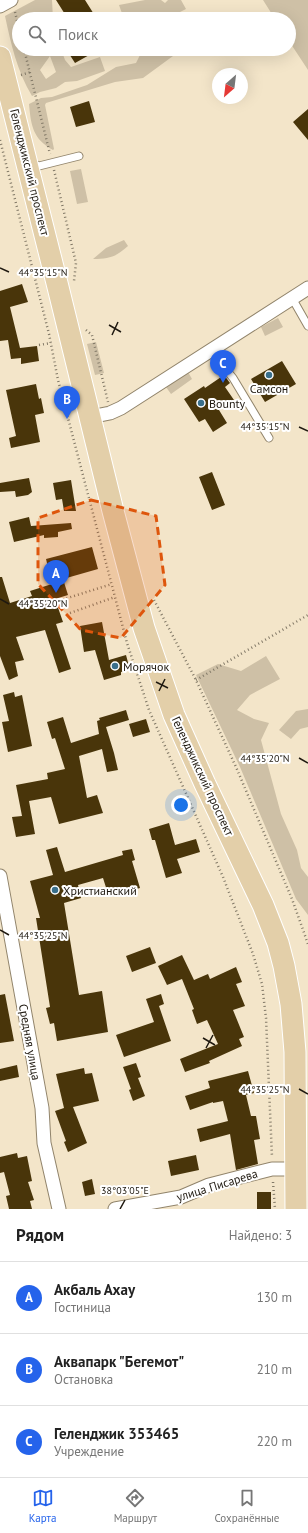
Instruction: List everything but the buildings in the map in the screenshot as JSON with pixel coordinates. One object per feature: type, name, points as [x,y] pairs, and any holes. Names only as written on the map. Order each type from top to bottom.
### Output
[{"type":"main road","name":"Геленджикский проспект","points":[[0,57],[5,93],[61,276],[76,335],[90,417],[130,580],[156,664],[181,729],[271,925],[284,966],[291,1004],[295,1052],[296,1209]]},
{"type":"street","points":[[0,6],[12,4]]},
{"type":"street","points":[[90,417],[110,413],[121,408],[308,288]]},
{"type":"street","name":"Средняя улица","points":[[0,876],[42,1108],[44,1143],[59,1209]]},
{"type":"street","name":"улица Писарева","points":[[115,1209],[181,1197],[209,1185],[272,1169],[296,1169]]},
{"type":"lane","points":[[27,161],[39,166],[79,156]]},
{"type":"lane","points":[[292,298],[308,326]]},
{"type":"lane","points":[[210,350],[233,378],[269,438]]},
{"type":"path","points":[[26,56],[76,263],[61,276]]},
{"type":"path","points":[[76,335],[92,335],[110,413]]},
{"type":"path","points":[[39,345],[51,343]]},
{"type":"path","points":[[55,602],[112,584]]},
{"type":"path","points":[[151,594],[196,680],[239,774],[292,899],[308,944]]},
{"type":"path","points":[[70,613],[115,597]]},
{"type":"path","points":[[196,680],[308,615]]},
{"type":"highlighted area","points":[[91,500],[156,516],[165,585],[121,638],[81,630],[38,584],[38,518]]},
{"type":"shaded area","points":[[35,0],[52,0],[53,12],[12,12]]},
{"type":"shaded area","points":[[145,0],[161,0],[165,3],[168,0],[181,0],[186,9],[180,12],[122,12],[119,5]]},
{"type":"shaded area","points":[[263,0],[308,0],[308,70],[296,52],[296,12],[271,12]]},
{"type":"shaded area","points":[[12,12],[12,47],[5,16]]},
{"type":"shaded area","points":[[15,56],[50,56],[64,56],[71,67],[100,57],[105,71],[77,81],[65,82],[56,88],[40,92],[32,96],[18,67]],"holes":[[[50,56],[56,72],[46,79],[40,70]]]},
{"type":"shaded area","points":[[140,56],[173,56],[143,78],[115,82],[46,103],[45,105],[54,149],[53,150],[46,146],[37,136],[32,125],[29,104],[41,98],[52,97],[87,85],[116,67],[136,63]]},
{"type":"shaded area","points":[[81,169],[88,202],[77,204],[70,171]]},
{"type":"shaded area","points":[[124,240],[128,246],[120,253],[104,259],[93,259],[106,248]]},
{"type":"shaded area","points":[[278,318],[283,327],[265,336],[261,327]]},
{"type":"shaded area","points":[[96,342],[104,373],[95,375],[87,344]]},
{"type":"shaded area","points":[[188,372],[192,379],[171,394],[166,387]]},
{"type":"shaded area","points":[[266,656],[280,679],[250,695],[237,710],[254,719],[269,723],[261,740],[281,814],[297,850],[301,868],[308,877],[308,915],[296,899],[240,767],[196,675],[218,664],[241,671]]},
{"type":"shaded area","points":[[308,709],[308,727],[300,729],[291,739],[279,730],[296,711]]},
{"type":"place","name":"Самсон","points":[[269,375]]},
{"type":"place","name":"Геленджик 353465","points":[[223,383]]},
{"type":"place","name":"Bounty","points":[[201,403]]},
{"type":"place","name":"Аквапарк \"Бегемот\"","points":[[67,419]]},
{"type":"place","name":"Акбаль Ахау","points":[[56,593]]},
{"type":"place","name":"Морячок","points":[[115,666]]},
{"type":"place","name":"Христианский","points":[[55,890]]}]
